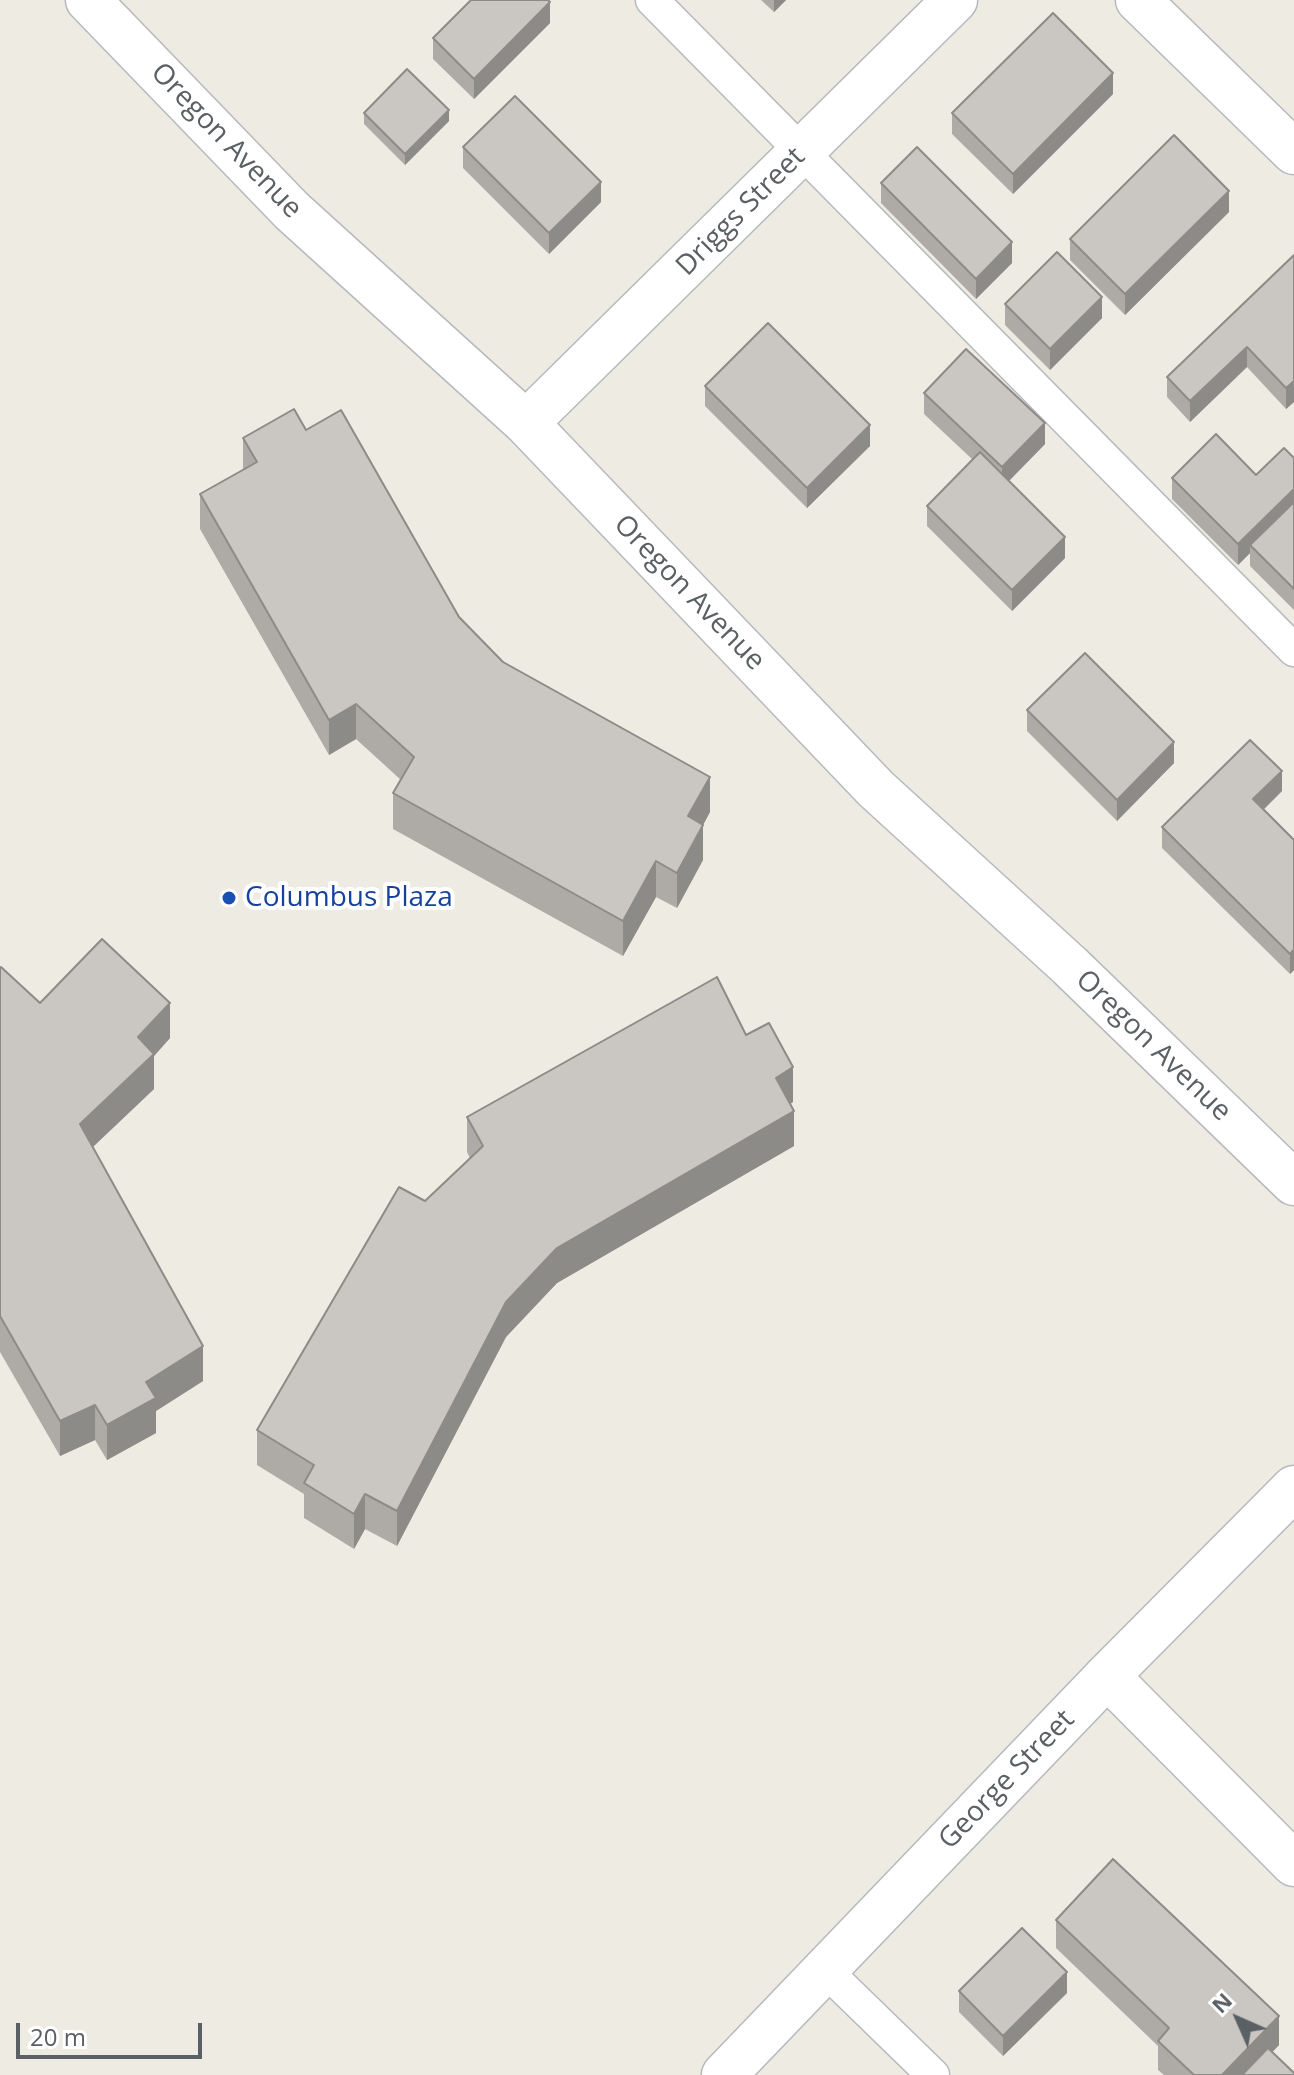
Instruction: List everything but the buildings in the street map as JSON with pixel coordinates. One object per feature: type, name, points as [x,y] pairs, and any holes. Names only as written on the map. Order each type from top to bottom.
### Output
[{"type":"street","name":"Oregon Avenue","points":[[88,0],[292,211],[526,423],[876,789],[1070,966],[1294,1183]]},
{"type":"street","name":"Driggs Street","points":[[526,423],[955,0]]},
{"type":"street","points":[[1138,0],[1294,152]]},
{"type":"street","name":"George Street","points":[[724,2075],[1107,1676],[1294,1488]]},
{"type":"street","points":[[1107,1676],[1294,1864]]},
{"type":"lane","points":[[652,0],[1294,650]]},
{"type":"lane","points":[[825,1970],[933,2075]]},
{"type":"place","name":"Columbus Plaza","points":[[229,898]]}]
